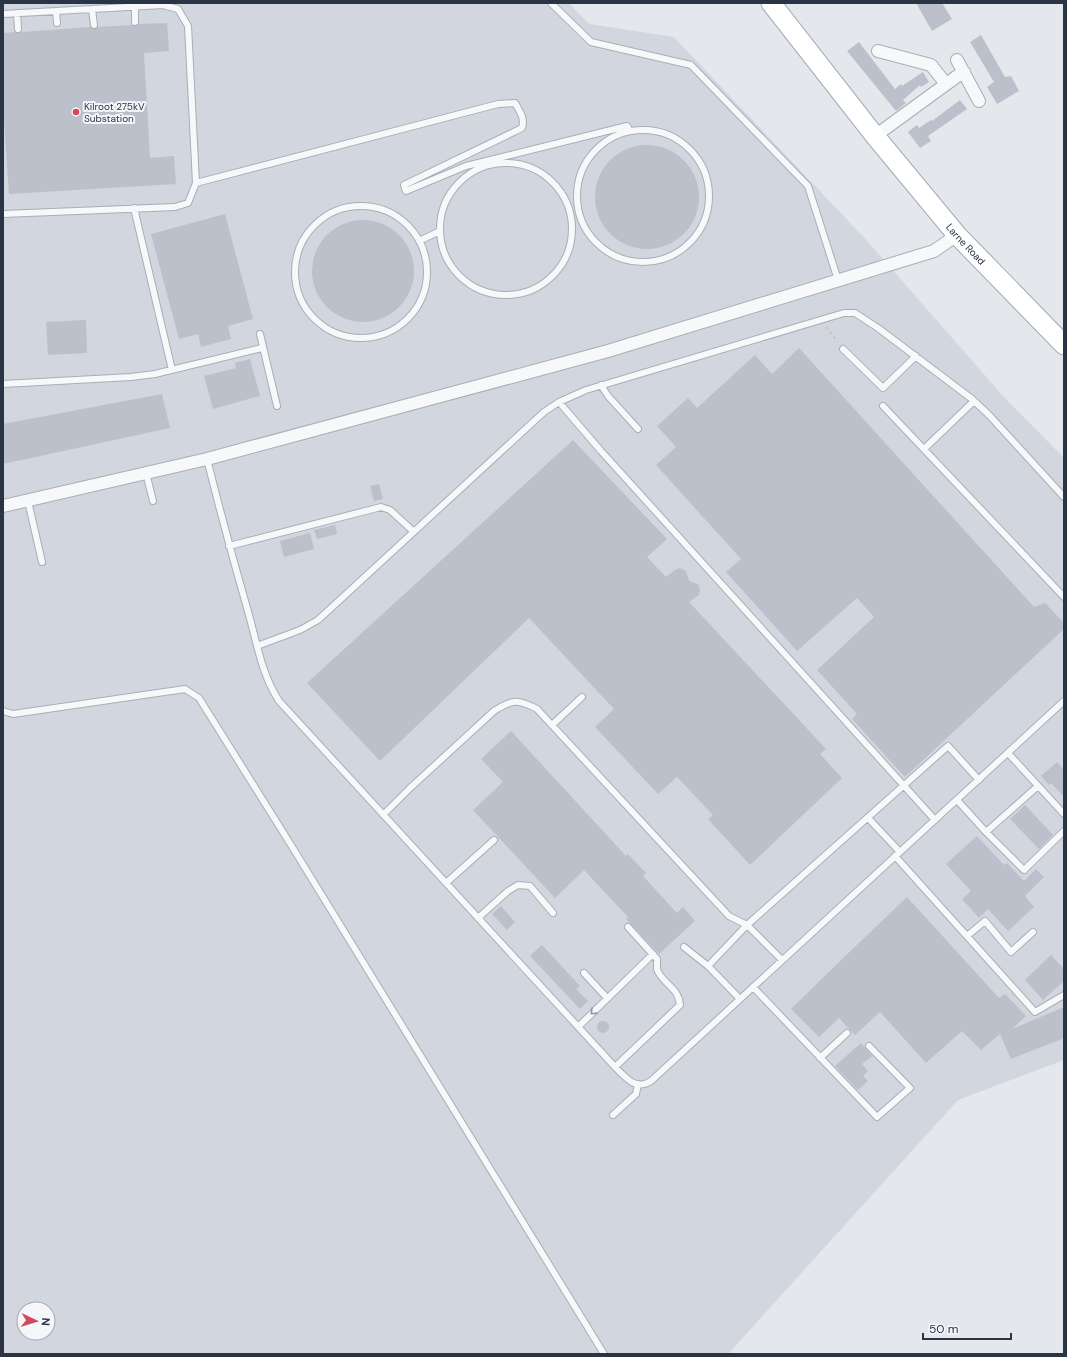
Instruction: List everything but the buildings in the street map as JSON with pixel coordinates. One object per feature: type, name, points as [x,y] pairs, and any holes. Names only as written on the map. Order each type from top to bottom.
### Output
[{"type":"main road","name":"Larne Road","points":[[771,3],[875,136],[957,235],[1064,345]]},
{"type":"street","points":[[878,51],[931,65],[946,84]]},
{"type":"street","points":[[957,60],[979,101]]},
{"type":"street","points":[[875,136],[964,72]]},
{"type":"street","points":[[3,506],[207,459],[608,351],[934,251],[957,235]]},
{"type":"lane","points":[[551,3],[591,42],[691,65],[808,186],[838,280]]},
{"type":"lane","points":[[3,14],[163,4],[178,9],[188,26],[196,183],[188,203],[175,207],[3,214]]},
{"type":"lane","points":[[135,6],[135,22]]},
{"type":"lane","points":[[92,9],[94,25]]},
{"type":"lane","points":[[56,11],[57,23]]},
{"type":"lane","points":[[17,13],[18,29]]},
{"type":"lane","points":[[196,183],[498,104],[515,103],[524,122],[522,128],[404,184],[406,190],[466,166],[492,162],[627,126],[630,131]]},
{"type":"lane","points":[[653,130],[672,136],[689,148],[702,165],[708,184],[709,205],[702,225],[690,242],[674,254],[654,261],[633,261],[612,254],[594,240],[582,220],[577,198],[581,175],[592,155],[608,139],[630,131],[653,130]]},
{"type":"lane","points":[[492,162],[515,164],[535,170],[552,182],[565,198],[571,218],[572,239],[565,259],[553,276],[537,288],[517,294],[496,295],[474,287],[457,273],[445,254],[440,231],[444,208],[454,188],[472,173],[492,162]]},
{"type":"lane","points":[[370,206],[390,212],[407,224],[419,241],[426,260],[426,281],[420,301],[408,318],[391,330],[372,337],[351,337],[329,330],[311,316],[300,296],[295,274],[298,251],[309,231],[326,215],[347,207],[370,206]]},
{"type":"lane","points":[[134,208],[172,370]]},
{"type":"lane","points":[[571,218],[582,220]]},
{"type":"lane","points":[[419,241],[440,231]]},
{"type":"lane","points":[[257,646],[300,630],[318,620],[544,412],[559,402],[601,385],[844,313],[855,313],[878,328],[974,401],[1064,497]]},
{"type":"lane","points":[[260,334],[262,348],[277,406]]},
{"type":"lane","points":[[3,384],[132,377],[155,374],[262,348]]},
{"type":"lane","points":[[843,349],[883,388],[916,356]]},
{"type":"lane","points":[[601,385],[608,396],[638,429]]},
{"type":"lane","points":[[924,449],[974,401]]},
{"type":"lane","points":[[559,402],[612,463],[935,820]]},
{"type":"lane","points":[[883,406],[1064,597]]},
{"type":"lane","points":[[207,459],[229,546],[257,646],[271,688],[279,701],[615,1067],[628,1080],[638,1084],[646,1084],[651,1081],[1064,701]]},
{"type":"lane","points":[[146,473],[153,501]]},
{"type":"lane","points":[[28,500],[42,562]]},
{"type":"lane","points":[[229,546],[382,508],[390,510],[414,532]]},
{"type":"lane","points":[[3,711],[13,714],[185,689],[199,698],[604,1354]]},
{"type":"lane","points":[[552,725],[582,697]]},
{"type":"lane","points":[[383,815],[408,789],[494,711],[507,703],[523,702],[537,709],[729,916],[746,925],[782,960]]},
{"type":"lane","points":[[708,966],[746,925],[948,746],[979,780]]},
{"type":"lane","points":[[1008,753],[1064,814]]},
{"type":"lane","points":[[986,832],[1038,786]]},
{"type":"lane","points":[[957,800],[1024,870],[1064,831]]},
{"type":"lane","points":[[868,818],[967,936],[1035,1012],[1064,995]]},
{"type":"lane","points":[[446,883],[494,840]]},
{"type":"lane","points":[[478,918],[508,891],[518,885],[530,886],[553,913]]},
{"type":"lane","points":[[967,936],[985,921],[1011,952],[1033,932]]},
{"type":"lane","points":[[615,1067],[680,1005],[680,999],[676,992],[657,969],[658,959],[628,927]]},
{"type":"lane","points":[[684,947],[708,966],[740,999]]},
{"type":"lane","points":[[578,1027],[653,954]]},
{"type":"lane","points":[[584,973],[607,998]]},
{"type":"lane","points":[[754,987],[877,1117],[910,1088],[869,1046]]},
{"type":"lane","points":[[820,1058],[847,1033]]},
{"type":"lane","points":[[613,1115],[636,1094],[638,1084]]},
{"type":"path","points":[[820,320],[843,349]]},
{"type":"shaded area","points":[[3,3],[569,3],[589,24],[674,37],[869,243],[1003,396],[1064,458],[1064,1060],[958,1100],[728,1354],[3,1354]]},
{"type":"place","name":"Kilroot 275kV Substation","points":[[76,112]]}]
